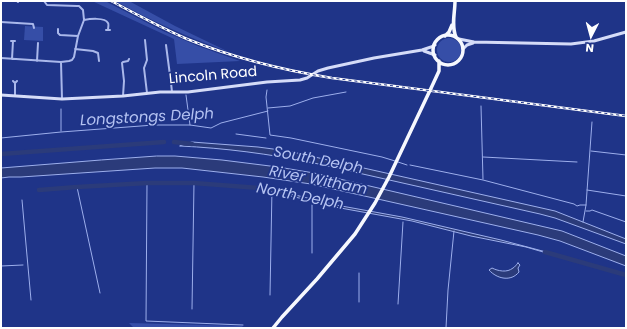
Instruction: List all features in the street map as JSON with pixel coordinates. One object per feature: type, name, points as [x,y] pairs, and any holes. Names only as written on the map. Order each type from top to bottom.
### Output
[{"type":"highway","points":[[439,61],[447,64],[454,64],[462,55],[463,49],[461,43],[454,34],[453,24],[455,1]]},
{"type":"highway","points":[[439,71],[439,61],[434,49],[435,45],[438,39],[449,32],[453,24]]},
{"type":"highway","points":[[444,36],[450,35],[457,38]]},
{"type":"highway","points":[[273,328],[317,280],[355,234],[375,202],[401,152],[439,71],[447,64]]},
{"type":"main road","points":[[457,38],[474,42],[571,44],[626,32]]},
{"type":"main road","points":[[463,49],[467,45],[474,42]]},
{"type":"main road","name":"Lincoln Road","points":[[1,95],[62,99],[122,96],[188,92],[303,79],[318,71],[328,68],[422,50],[435,45]]},
{"type":"main road","name":"Lincoln Road","points":[[422,50],[435,54]]},
{"type":"street","points":[[1,58],[61,62],[72,60],[84,20],[83,10],[80,6],[51,6],[47,5],[44,1]]},
{"type":"street","points":[[84,20],[98,19],[106,21],[108,24],[108,30]]},
{"type":"street","points":[[1,22],[33,24],[34,28]]},
{"type":"street","points":[[58,29],[58,33],[60,35],[78,36]]},
{"type":"street","points":[[144,40],[147,60],[144,68],[147,94]]},
{"type":"street","points":[[12,59],[13,41]]},
{"type":"street","points":[[37,61],[38,43]]},
{"type":"street","points":[[166,45],[172,92]]},
{"type":"street","points":[[75,50],[94,50],[98,52],[99,61]]},
{"type":"street","points":[[146,54],[150,55]]},
{"type":"street","points":[[122,96],[124,81],[122,63],[128,61],[129,59]]},
{"type":"street","points":[[61,62],[62,99]]},
{"type":"street","points":[[15,82],[15,96]]},
{"type":"shaded area","points":[[92,1],[105,1],[163,31],[198,46],[240,61],[177,64],[174,39]]},
{"type":"shaded area","points":[[115,1],[129,1],[175,26],[229,52],[171,29]]},
{"type":"shaded area","points":[[25,26],[43,27],[43,41],[24,40]]},
{"type":"shaded area","points":[[449,38],[458,41],[461,50],[458,59],[449,62],[440,59],[437,50],[440,41]]},
{"type":"shaded area","points":[[129,323],[243,326],[241,328],[134,328]]},
{"type":"water","points":[[192,142],[288,151],[555,211],[626,239],[626,244],[540,214],[314,163],[247,152],[180,146]]},
{"type":"water","name":"River Witham","points":[[157,156],[222,160],[314,173],[562,231],[626,256],[626,266],[560,241],[538,235],[311,184],[263,177],[182,168],[155,168],[1,178],[1,168]]},
{"type":"water","points":[[283,192],[336,205],[402,217],[501,240],[550,253],[550,254],[526,247],[471,236],[412,221],[335,207],[283,194]]},
{"type":"water","points":[[518,263],[520,265],[518,268],[519,272],[508,278],[496,276],[489,270],[492,268],[500,271],[508,271],[514,268]]},
{"type":"waterway","points":[[267,90],[266,97],[270,135],[291,138],[395,161]]},
{"type":"waterway","points":[[268,108],[290,106],[313,98],[346,92]]},
{"type":"waterway","points":[[186,95],[190,125]]},
{"type":"waterway","points":[[481,106],[483,179]]},
{"type":"waterway","points":[[61,109],[61,131]]},
{"type":"waterway","name":"Longstongs Delph","points":[[1,138],[154,125],[190,125],[211,128],[221,123],[268,111]]},
{"type":"waterway","points":[[583,222],[586,205],[592,122]]},
{"type":"waterway","points":[[236,134],[266,138]]},
{"type":"waterway","name":"South Delph","points":[[1,154],[164,142]]},
{"type":"waterway","name":"South Delph","points":[[174,142],[192,144]]},
{"type":"waterway","points":[[591,151],[626,155]]},
{"type":"waterway","points":[[483,157],[577,162]]},
{"type":"waterway","points":[[398,162],[407,165]]},
{"type":"waterway","points":[[410,165],[483,180],[577,206],[586,205]]},
{"type":"waterway","points":[[147,183],[146,321],[243,325]]},
{"type":"waterway","name":"North Delph","points":[[39,190],[147,183],[194,183],[272,189],[288,194]]},
{"type":"waterway","points":[[192,309],[194,183]]},
{"type":"waterway","points":[[77,187],[100,293]]},
{"type":"waterway","points":[[270,295],[272,189]]},
{"type":"waterway","points":[[587,190],[626,196]]},
{"type":"waterway","points":[[22,200],[31,300]]},
{"type":"waterway","points":[[312,205],[312,253]]},
{"type":"waterway","points":[[586,211],[592,210],[626,222]]},
{"type":"waterway","points":[[398,304],[403,222]]},
{"type":"waterway","points":[[446,328],[454,231]]},
{"type":"waterway","name":"North Delph","points":[[545,252],[626,275]]},
{"type":"waterway","points":[[1,266],[23,265]]},
{"type":"waterway","points":[[359,273],[359,302]]},
{"type":"railway","points":[[111,1],[158,26],[187,39],[240,58],[277,67],[332,78],[626,116]]}]
